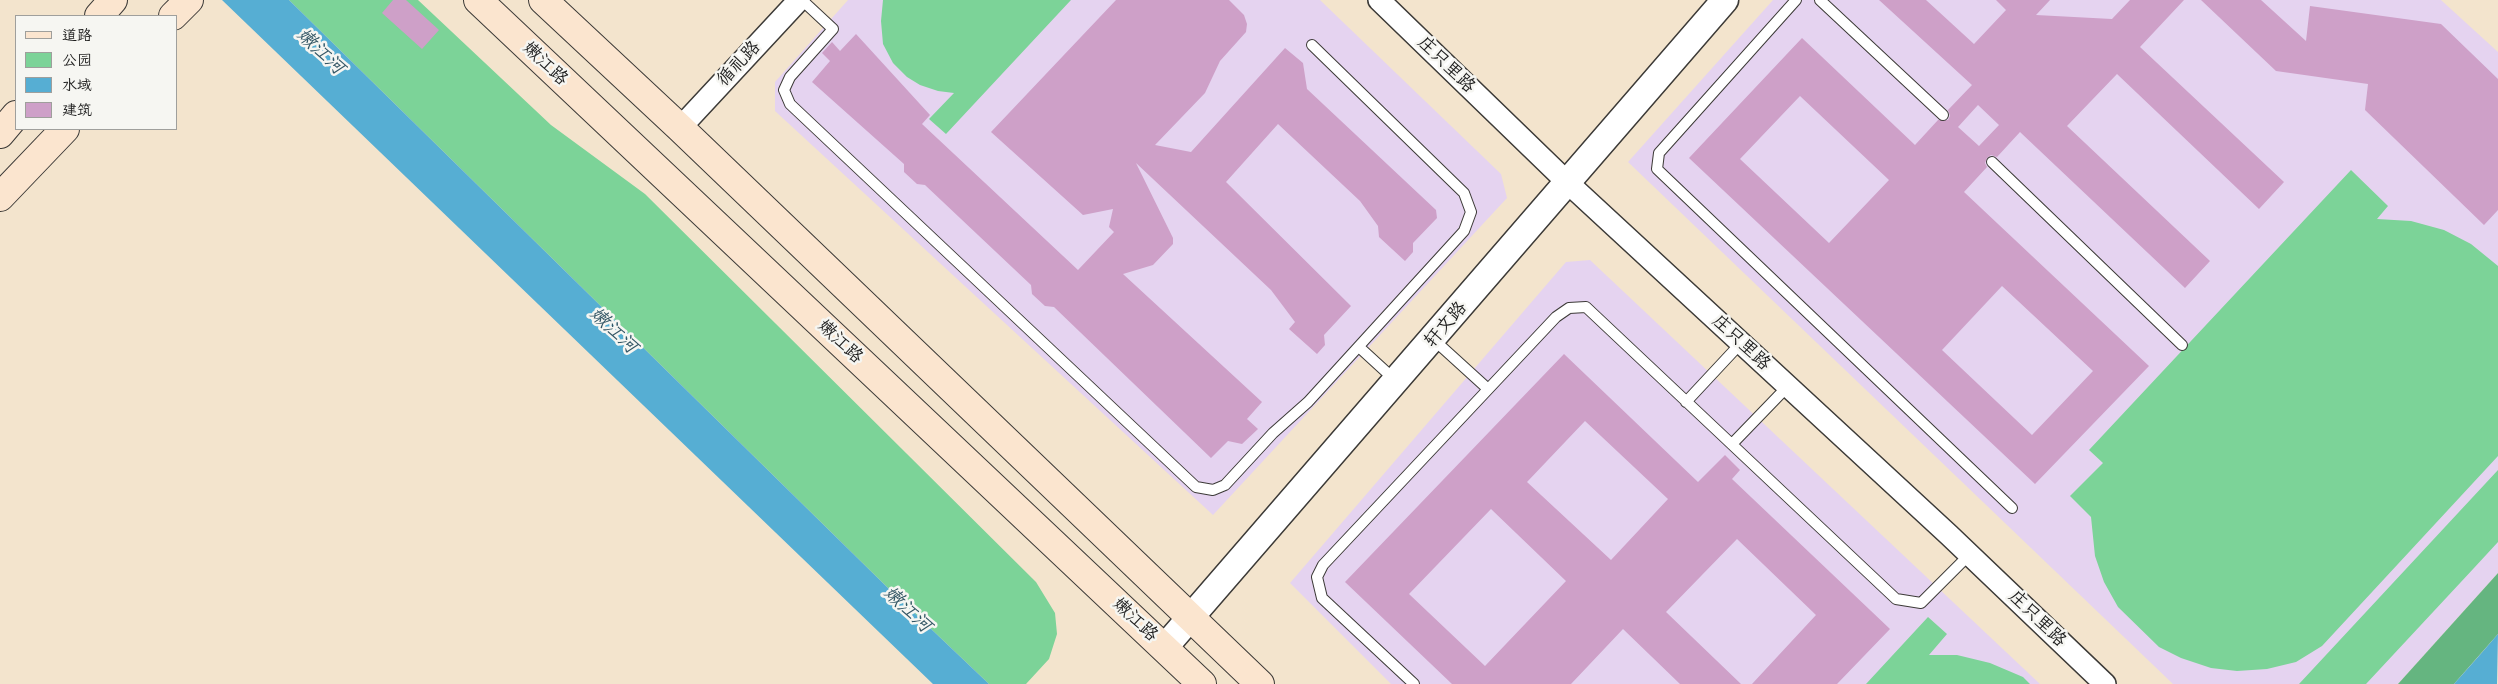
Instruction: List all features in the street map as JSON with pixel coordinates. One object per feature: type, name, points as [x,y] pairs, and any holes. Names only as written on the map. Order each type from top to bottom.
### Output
[{"type":"main road","points":[[100,15],[113,0]]},
{"type":"main road","points":[[174,15],[189,0]]},
{"type":"main road","name":"嫩江路","points":[[478,0],[1202,684]]},
{"type":"main road","points":[[543,0],[680,128],[1260,684]]},
{"type":"main road","points":[[0,134],[15,116]]},
{"type":"main road","points":[[0,197],[65,130]]},
{"type":"street","name":"循礼路","points":[[680,128],[800,0]]},
{"type":"street","name":"庄只里路","points":[[1379,0],[1568,183],[1969,554],[2105,684]]},
{"type":"street","name":"轩文路","points":[[1164,648],[1725,0]]},
{"type":"lane","points":[[800,0],[833,29],[790,77],[784,90],[790,104],[1196,487],[1213,490],[1226,485],[1274,433],[1308,402],[1464,231],[1471,212],[1464,193],[1312,45]]},
{"type":"lane","points":[[1796,0],[1659,153],[1657,169],[2012,508]]},
{"type":"lane","points":[[1820,0],[1943,115]]},
{"type":"lane","points":[[1992,162],[2182,345]]},
{"type":"lane","points":[[1414,684],[1322,598],[1317,577],[1323,565],[1556,316],[1569,308],[1586,307],[1896,599],[1920,603],[1969,554]]},
{"type":"lane","points":[[1433,339],[1488,389]]},
{"type":"lane","points":[[1686,402],[1741,343]]},
{"type":"lane","points":[[1359,347],[1397,381]]},
{"type":"lane","points":[[1732,444],[1788,386]]},
{"type":"shaded area","points":[[848,0],[1320,0],[1501,174],[1507,198],[1213,515],[775,111],[775,82]]},
{"type":"shaded area","points":[[1773,0],[2441,0],[2498,52],[2498,573],[2398,684],[2173,684],[1628,162]]},
{"type":"shaded area","points":[[1590,260],[2040,684],[1391,684],[1290,583],[1566,262]]},
{"type":"green space","points":[[289,0],[418,0],[551,125],[645,194],[1036,582],[1055,613],[1057,634],[1049,659],[1026,684],[989,684],[887,587]]},
{"type":"green space","points":[[883,0],[1071,0],[946,134],[929,119],[954,93],[938,91],[920,85],[907,77],[893,63],[883,44],[881,21]]},
{"type":"green space","points":[[2351,170],[2388,206],[2377,219],[2411,221],[2444,230],[2471,244],[2498,266],[2498,456],[2322,646],[2296,662],[2267,669],[2237,671],[2211,668],[2181,658],[2159,647],[2118,607],[2104,582],[2095,556],[2091,517],[2070,496],[2103,463],[2089,450]]},
{"type":"green space","points":[[2498,470],[2498,542],[2474,568],[2366,684],[2299,684]]},
{"type":"green space","points":[[2498,573],[2498,634],[2454,684],[2398,684]]},
{"type":"green space","points":[[1928,617],[1947,634],[1929,655],[1957,655],[1990,663],[2023,677],[2030,684],[1866,684]]},
{"type":"water","name":"嫩江河","points":[[222,0],[289,0],[887,587],[989,684],[933,684]]},
{"type":"water","points":[[2498,634],[2497,684],[2454,684],[2478,657]]},
{"type":"building","points":[[393,0],[406,0],[439,30],[422,49],[382,13]]},
{"type":"building","points":[[1116,0],[1229,0],[1244,15],[1247,24],[1246,32],[1220,61],[1205,93],[1155,145],[1191,152],[1285,48],[1303,63],[1307,89],[1436,210],[1437,218],[1413,243],[1413,252],[1405,261],[1379,237],[1378,226],[1360,201],[1278,124],[1226,182],[1351,306],[1324,335],[1325,345],[1317,354],[1289,329],[1295,322],[1271,290],[1136,163],[1173,238],[1173,244],[1153,265],[1123,274],[1262,402],[1247,419],[1258,429],[1242,444],[1228,441],[1211,458],[1054,307],[1045,306],[1032,294],[1031,285],[925,185],[917,184],[904,172],[904,164],[812,82],[830,61],[822,53],[832,42],[840,51],[856,34],[930,115],[922,124],[1078,270],[1114,232],[1109,227],[1113,209],[1083,215],[991,132]]},
{"type":"building","points":[[1879,0],[1926,0],[1974,44],[2006,10],[1996,0],[2050,0],[2036,15],[2112,19],[2130,0],[2184,0],[2140,47],[2284,182],[2259,209],[2117,74],[2067,126],[2210,261],[2185,288],[2020,132],[1997,157],[1991,155],[1987,158],[1985,163],[1987,167],[1964,192],[2149,366],[2035,484],[1689,158],[1802,38],[1915,145],[1938,120],[1948,120],[1950,116],[1948,110],[1972,85]],"holes":[[[1800,96],[1889,180],[1829,243],[1740,159]],[[1978,105],[1999,125],[1979,146],[1958,127]],[[2002,286],[2093,371],[2032,435],[1942,350]]]},
{"type":"building","points":[[2201,0],[2261,0],[2306,41],[2310,6],[2441,24],[2498,79],[2498,210],[2484,225],[2365,110],[2368,84],[2276,71]]},
{"type":"building","points":[[1564,354],[1698,482],[1725,455],[1740,470],[1732,479],[1890,629],[1837,684],[1752,684],[1816,615],[1737,539],[1666,612],[1741,684],[1680,684],[1623,629],[1571,684],[1452,684],[1345,582]],"holes":[[[1585,421],[1668,499],[1611,560],[1527,482]],[[1491,509],[1566,581],[1485,666],[1409,594]]]}]
